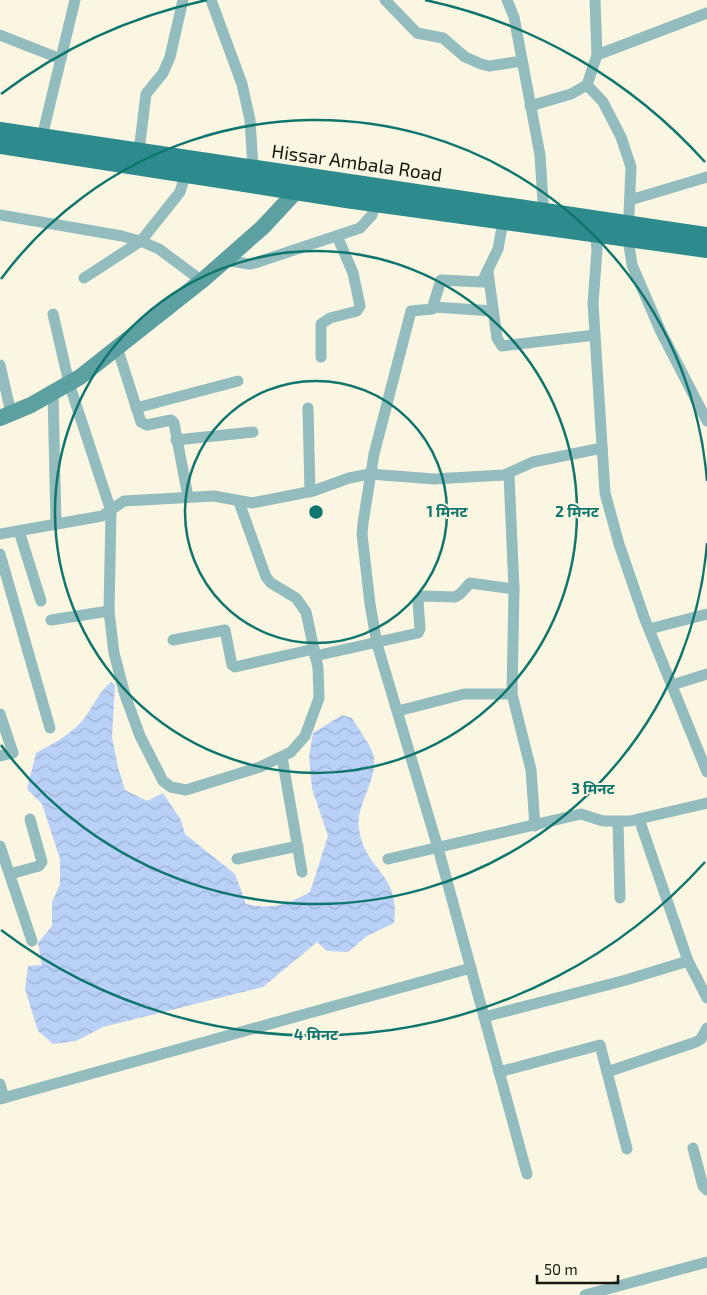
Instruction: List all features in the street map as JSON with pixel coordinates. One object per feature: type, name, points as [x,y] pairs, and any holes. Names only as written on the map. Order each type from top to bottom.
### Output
[{"type":"main road","name":"Hissar Ambala Road","points":[[0,131],[312,177],[504,213],[629,231],[707,249]]},
{"type":"main road","name":"Hissar Ambala Road","points":[[0,145],[375,203],[504,213]]},
{"type":"main road","name":"Hissar Ambala Road","points":[[629,231],[707,236]]},
{"type":"street","points":[[42,137],[75,0]]},
{"type":"street","points":[[139,151],[146,94],[163,73],[170,57],[183,0]]},
{"type":"street","points":[[211,0],[242,84],[250,120],[254,168]]},
{"type":"street","points":[[386,0],[417,33],[443,38],[465,57],[489,66],[522,61]]},
{"type":"street","points":[[507,0],[514,17],[540,155],[544,219]]},
{"type":"street","points":[[530,106],[571,94],[587,85],[597,55],[595,0]]},
{"type":"street","points":[[597,55],[707,14]]},
{"type":"street","points":[[0,35],[61,58]]},
{"type":"street","points":[[587,85],[603,102],[621,137],[631,167],[629,231],[632,265],[641,290],[707,421]]},
{"type":"street","points":[[84,278],[141,241],[180,192],[186,174]]},
{"type":"street","points":[[0,365],[6,416],[69,383],[202,281],[263,226],[295,191],[312,177]]},
{"type":"street","points":[[630,200],[707,177]]},
{"type":"street","points":[[225,260],[249,264],[255,263],[360,228],[372,214],[375,203]]},
{"type":"street","points":[[434,307],[440,280],[482,282],[498,249],[504,213]]},
{"type":"street","points":[[0,215],[141,241],[159,249],[202,281]]},
{"type":"street","points":[[595,226],[593,303],[605,493],[619,544],[649,630],[707,772]]},
{"type":"street","points":[[321,357],[321,324],[330,318],[357,311],[360,306],[353,274],[337,236]]},
{"type":"street","points":[[488,270],[497,338],[502,346],[595,335]]},
{"type":"street","points":[[493,311],[434,307],[411,311],[370,474],[362,534],[377,644],[438,848],[527,1174]]},
{"type":"street","points":[[53,314],[69,383],[111,511],[109,611],[114,653],[125,695],[140,736],[163,781],[171,787],[186,790],[260,767],[291,752],[305,736],[319,698],[315,653],[306,612],[296,598],[270,583],[266,577],[239,502]]},
{"type":"street","points":[[117,347],[136,408],[144,424],[173,421],[188,497]]},
{"type":"street","points":[[136,408],[238,381]]},
{"type":"street","points":[[53,392],[56,524]]},
{"type":"street","points":[[308,408],[310,492]]},
{"type":"street","points":[[176,440],[253,432]]},
{"type":"street","points":[[0,534],[102,516],[124,501],[214,496],[239,502],[261,502],[310,492],[349,478],[370,474],[434,479],[509,474],[533,462],[602,448]]},
{"type":"street","points":[[509,474],[514,589],[512,694],[531,770],[535,826]]},
{"type":"street","points":[[20,531],[40,601]]},
{"type":"street","points":[[0,554],[50,728]]},
{"type":"street","points":[[173,640],[225,630],[232,665],[239,667],[377,644],[418,633],[420,629],[418,601],[422,596],[455,596],[460,594],[470,583],[514,589]]},
{"type":"street","points":[[51,620],[109,611]]},
{"type":"street","points":[[649,630],[707,614]]},
{"type":"street","points":[[672,685],[707,674]]},
{"type":"street","points":[[398,711],[464,694],[512,694]]},
{"type":"street","points":[[0,714],[12,753],[0,756]]},
{"type":"street","points":[[695,741],[707,737]]},
{"type":"street","points":[[282,757],[302,872]]},
{"type":"street","points":[[388,859],[581,814],[603,821],[618,822],[707,803]]},
{"type":"street","points":[[10,874],[39,866],[42,862],[30,819]]},
{"type":"street","points":[[639,819],[688,961],[707,998]]},
{"type":"street","points":[[618,822],[620,898]]},
{"type":"street","points":[[0,846],[32,941]]},
{"type":"street","points":[[237,859],[298,846]]},
{"type":"street","points":[[484,1017],[626,980],[688,961]]},
{"type":"street","points":[[0,1084],[2,1099],[471,968]]},
{"type":"street","points":[[607,1072],[696,1042],[701,1039],[707,1028]]},
{"type":"street","points":[[499,1072],[599,1044],[627,1149]]},
{"type":"street","points":[[694,1148],[703,1186],[707,1190]]},
{"type":"street","points":[[585,1295],[707,1262]]},
{"type":"water","points":[[111,682],[115,685],[112,737],[125,790],[147,801],[163,793],[181,820],[185,834],[235,874],[246,904],[256,906],[279,905],[310,892],[328,836],[312,789],[309,756],[313,733],[342,715],[352,718],[371,749],[374,763],[371,782],[360,810],[359,829],[368,855],[388,883],[392,893],[395,906],[394,923],[367,936],[348,952],[327,951],[317,942],[263,987],[103,1027],[76,1041],[53,1044],[38,1031],[25,989],[28,966],[42,965],[38,943],[52,926],[52,902],[60,884],[60,859],[42,804],[27,789],[36,753],[76,728]]}]
